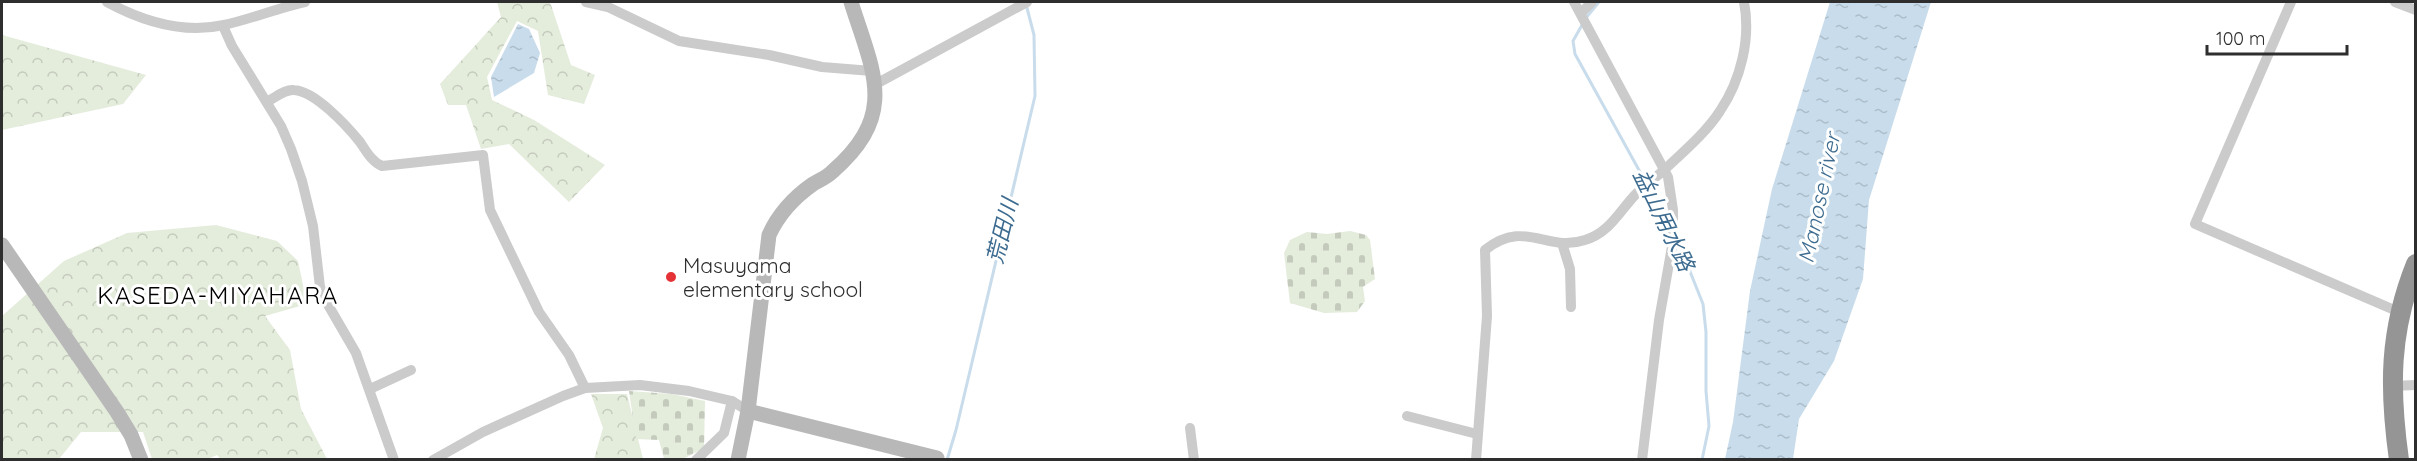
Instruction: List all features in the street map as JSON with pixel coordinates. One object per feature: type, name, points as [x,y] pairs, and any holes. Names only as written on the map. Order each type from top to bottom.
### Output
[{"type":"highway","points":[[2399,459],[2391,391],[2392,359],[2399,312],[2415,264]]},
{"type":"street","points":[[107,2],[169,27],[181,28],[223,26],[305,2]]},
{"type":"street","points":[[586,2],[608,7],[679,41],[769,55],[874,77],[1027,2]]},
{"type":"street","points":[[738,459],[747,411],[769,235],[787,206],[832,172],[861,138],[876,107],[874,77],[851,2]]},
{"type":"street","points":[[1575,2],[1665,170],[1671,194],[1673,241],[1659,320],[1642,459]]},
{"type":"street","points":[[1581,13],[1592,2]]},
{"type":"street","points":[[1476,459],[1486,316],[1485,250],[1505,237],[1518,234],[1562,243],[1576,243],[1600,234],[1611,225],[1636,193],[1665,170],[1716,117],[1725,103],[1743,60],[1747,26],[1744,2]]},
{"type":"street","points":[[2291,2],[2195,224],[2399,312]]},
{"type":"street","points":[[2395,2],[2415,10]]},
{"type":"street","points":[[223,26],[232,46],[281,126],[302,181],[313,226],[320,287],[356,353],[394,459]]},
{"type":"street","points":[[267,101],[295,90],[317,100],[352,132],[372,160],[382,166],[483,155],[490,210],[538,312],[569,355],[585,388]]},
{"type":"street","points":[[1562,243],[1570,269],[1571,307]]},
{"type":"street","points":[[2,245],[117,412],[131,435],[141,459]]},
{"type":"street","points":[[370,389],[411,370]]},
{"type":"street","points":[[433,459],[483,432],[585,388],[640,385],[689,391],[732,401],[747,411],[940,459]]},
{"type":"street","points":[[2391,391],[2415,385]]},
{"type":"street","points":[[696,459],[724,433],[732,401]]},
{"type":"street","points":[[1407,416],[1477,434]]},
{"type":"street","points":[[1190,428],[1194,459]]},
{"type":"green space","points":[[497,2],[550,2],[571,65],[595,75],[584,104],[548,95],[538,31],[517,21],[487,77],[492,100],[534,120],[605,165],[569,202],[509,144],[481,149],[466,105],[448,105],[440,84],[501,17]]},
{"type":"green space","points":[[2,35],[146,75],[123,104],[2,130]]},
{"type":"green space","points":[[216,225],[277,241],[298,261],[307,304],[265,316],[290,350],[301,409],[327,459],[221,460],[217,455],[208,459],[152,459],[143,432],[81,432],[59,459],[2,459],[2,316],[64,261],[127,233]]},
{"type":"green space","points":[[1350,231],[1366,235],[1370,240],[1375,279],[1363,287],[1365,301],[1357,312],[1324,313],[1290,303],[1284,253],[1290,240],[1307,232],[1327,234]]},
{"type":"green space","points":[[629,391],[672,394],[705,401],[704,448],[683,459],[664,459],[659,440],[636,439]]},
{"type":"green space","points":[[591,394],[627,394],[643,459],[594,459],[603,428]]},
{"type":"water","name":"Manose river","points":[[1830,2],[1931,2],[1869,200],[1863,279],[1834,361],[1799,419],[1793,459],[1725,459],[1733,422],[1750,291],[1772,189]]},
{"type":"water","points":[[518,24],[529,29],[540,53],[534,73],[494,97],[491,77]]},
{"type":"waterway","name":"益山用水路","points":[[1585,19],[1599,2]]},
{"type":"waterway","name":"荒田川","points":[[947,460],[1035,96],[1034,35],[1027,8]]},
{"type":"waterway","name":"益山用水路","points":[[1582,25],[1573,41],[1575,54],[1645,181]]},
{"type":"waterway","name":"益山用水路","points":[[1648,187],[1669,226]]},
{"type":"waterway","name":"益山用水路","points":[[1677,239],[1703,304],[1709,426],[1702,460]]},
{"type":"place","name":"Masuyama elementary school","points":[[671,277]]},
{"type":"district","name":"KASEDA-MIYAHARA","points":[[218,295]]}]
